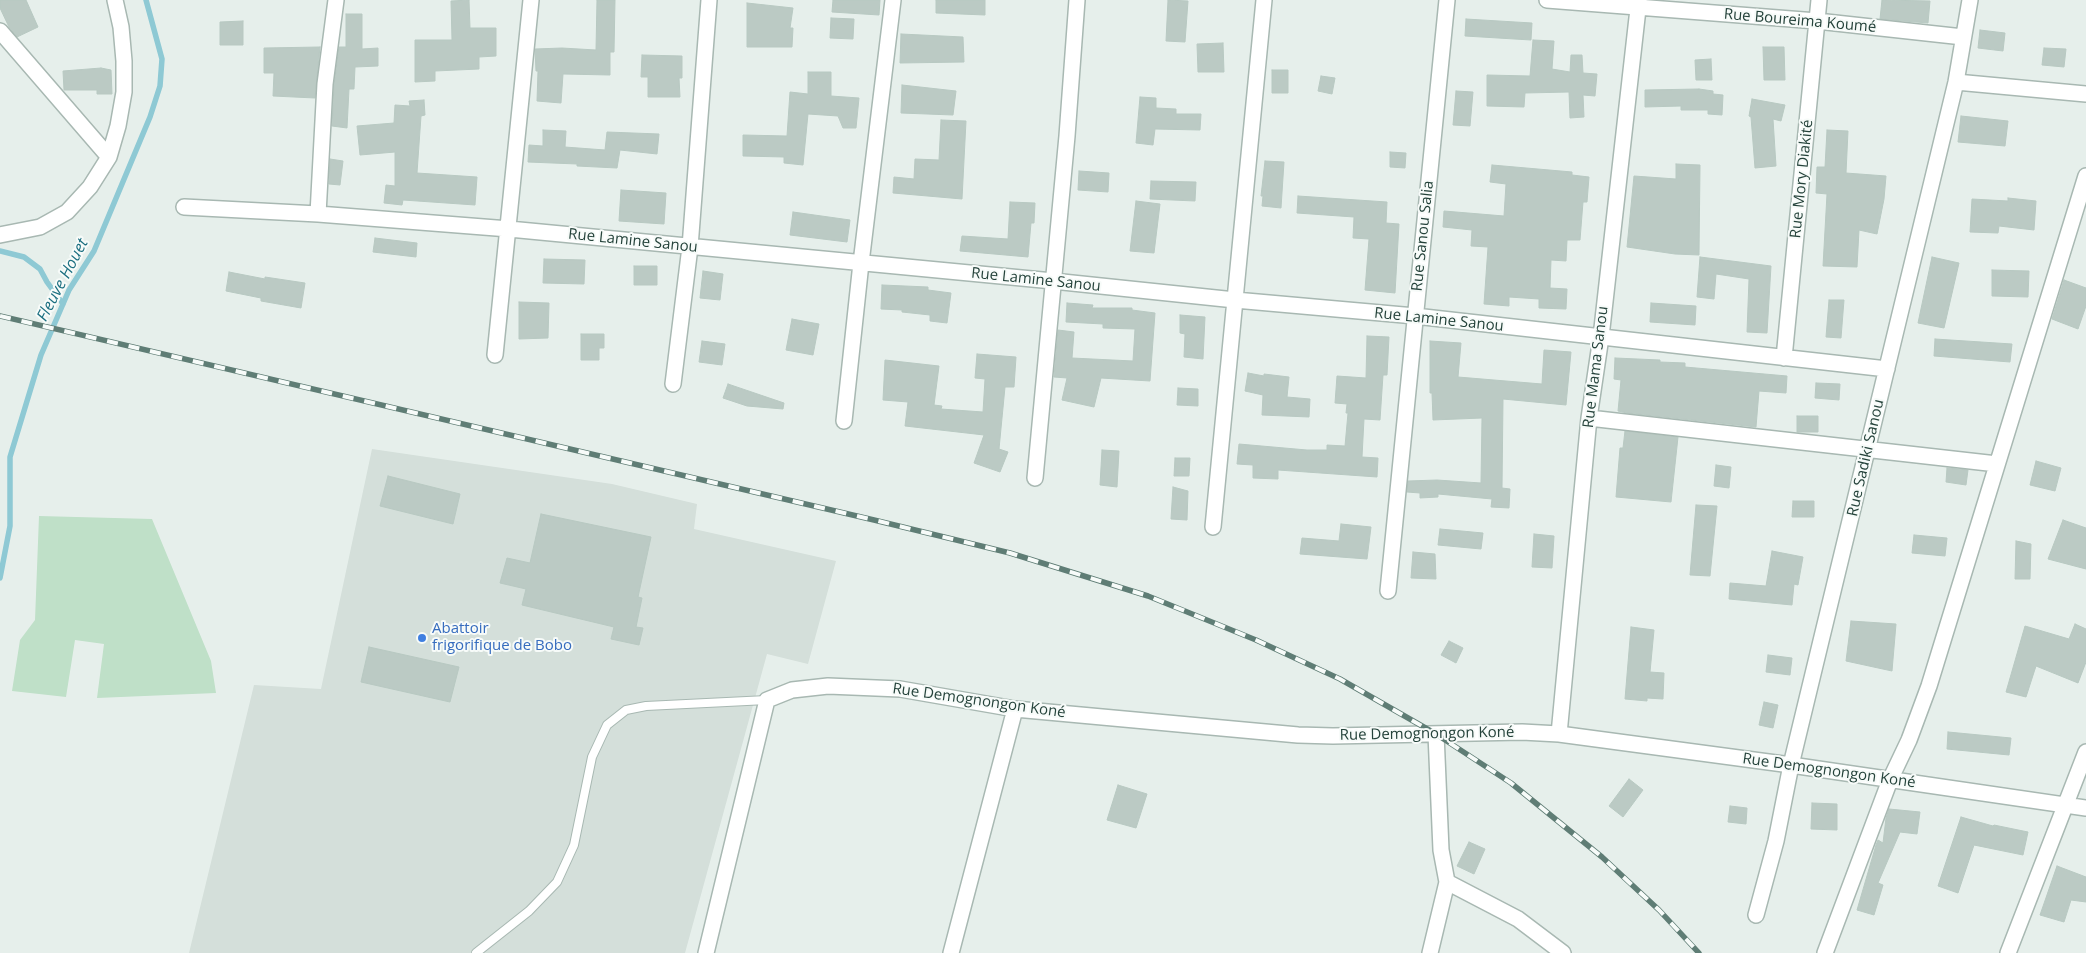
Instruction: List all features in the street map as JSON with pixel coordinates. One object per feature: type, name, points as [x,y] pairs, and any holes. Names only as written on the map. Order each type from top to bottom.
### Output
[{"type":"street","points":[[0,235],[40,227],[67,212],[90,187],[109,157],[118,126],[124,92],[123,44],[115,0]]},
{"type":"street","points":[[318,214],[325,84],[336,0]]},
{"type":"street","points":[[494,355],[509,229],[531,0]]},
{"type":"street","points":[[673,384],[690,247],[709,0]]},
{"type":"street","points":[[844,421],[893,0]]},
{"type":"street","points":[[1035,478],[1077,0]]},
{"type":"street","points":[[1213,526],[1264,0]]},
{"type":"street","name":"Rue Sanou Salia","points":[[1388,591],[1448,0]]},
{"type":"street","name":"Rue Boureima Koumé","points":[[1546,0],[1638,4],[1963,37]]},
{"type":"street","name":"Rue Mory Diakité","points":[[1784,358],[1819,0]]},
{"type":"street","name":"Rue Sadiki Sanou","points":[[1756,915],[1776,841],[1791,765],[1956,82],[1970,0]]},
{"type":"street","name":"Rue Mama Sanou","points":[[1559,734],[1589,418],[1601,337],[1638,4]]},
{"type":"street","points":[[0,31],[109,157]]},
{"type":"street","points":[[1956,82],[2086,94]]},
{"type":"street","points":[[1825,953],[1890,780],[1923,704],[2086,176]]},
{"type":"street","name":"Rue Lamine Sanou","points":[[184,207],[318,214],[509,229],[1415,316],[1887,369]]},
{"type":"street","points":[[1589,418],[1997,464]]},
{"type":"street","name":"Rue Demognongon Koné","points":[[767,700],[792,690],[828,686],[862,686],[900,689],[1015,709],[1298,735],[1522,732],[1559,734],[1791,765],[2086,808]]},
{"type":"street","points":[[706,953],[767,700]]},
{"type":"street","points":[[951,953],[1015,709]]},
{"type":"street","points":[[1430,953],[1447,882],[1441,850],[1436,734]]},
{"type":"street","points":[[2008,953],[2086,752]]},
{"type":"street","points":[[1447,882],[1518,919],[1562,953]]},
{"type":"lane","points":[[476,953],[529,911],[557,882],[574,845],[592,757],[607,725],[626,710],[646,706],[767,700]]},
{"type":"shaded area","points":[[372,449],[612,484],[697,504],[694,529],[836,561],[808,664],[767,654],[685,953],[189,953],[254,685],[321,689]]},
{"type":"green space","points":[[39,516],[152,519],[211,661],[216,693],[97,698],[104,644],[75,640],[66,697],[12,691],[20,640],[35,620]]},
{"type":"building","points":[[0,0],[26,0],[38,27],[17,37],[9,27],[0,8]]},
{"type":"building","points":[[469,0],[470,28],[496,28],[496,56],[479,57],[479,69],[435,71],[435,81],[415,82],[415,40],[452,40],[451,1]]},
{"type":"building","points":[[597,0],[615,0],[614,52],[610,52],[610,75],[563,74],[561,103],[537,101],[538,71],[536,71],[535,49],[596,50]]},
{"type":"building","points":[[833,0],[880,0],[879,15],[832,12]]},
{"type":"building","points":[[936,0],[985,0],[985,15],[936,13]]},
{"type":"building","points":[[1168,0],[1188,1],[1185,42],[1166,41]]},
{"type":"building","points":[[1882,0],[1930,1],[1928,23],[1880,19]]},
{"type":"building","points":[[747,3],[793,8],[790,28],[793,28],[792,47],[747,47]]},
{"type":"building","points":[[346,14],[362,14],[362,49],[378,48],[378,66],[355,67],[354,89],[349,89],[347,128],[332,126],[334,85],[339,47],[346,47]]},
{"type":"building","points":[[831,18],[854,19],[853,39],[830,38]]},
{"type":"building","points":[[1466,19],[1532,23],[1531,40],[1465,36]]},
{"type":"building","points":[[243,21],[243,45],[220,45],[220,22]]},
{"type":"building","points":[[1980,30],[2005,33],[2003,51],[1978,48]]},
{"type":"building","points":[[901,34],[963,37],[964,62],[900,63]]},
{"type":"building","points":[[1533,40],[1554,41],[1552,69],[1570,72],[1571,55],[1582,55],[1583,73],[1597,74],[1595,96],[1583,95],[1584,117],[1570,118],[1569,92],[1525,93],[1524,107],[1487,106],[1487,75],[1530,76]]},
{"type":"building","points":[[1223,43],[1224,72],[1198,72],[1197,44]]},
{"type":"building","points":[[320,47],[315,98],[273,96],[274,73],[264,73],[264,48]]},
{"type":"building","points":[[1763,47],[1784,47],[1785,80],[1764,80]]},
{"type":"building","points":[[2044,48],[2066,49],[2064,67],[2042,65]]},
{"type":"building","points":[[642,55],[682,56],[682,78],[679,78],[680,97],[648,97],[648,77],[641,77]]},
{"type":"building","points":[[1711,59],[1712,80],[1696,80],[1695,60]]},
{"type":"building","points":[[101,68],[111,70],[112,94],[97,94],[97,90],[64,90],[63,71]]},
{"type":"building","points":[[1272,70],[1288,70],[1288,93],[1272,93]]},
{"type":"building","points":[[808,72],[831,72],[831,96],[859,98],[856,128],[843,128],[838,116],[808,114],[803,165],[784,163],[784,157],[743,156],[743,135],[787,136],[790,92],[808,94]]},
{"type":"building","points":[[1321,76],[1335,78],[1332,94],[1318,91]]},
{"type":"building","points":[[902,85],[956,91],[953,115],[901,113]]},
{"type":"building","points":[[1699,89],[1723,95],[1722,115],[1708,114],[1708,110],[1681,110],[1681,106],[1645,107],[1645,90]]},
{"type":"building","points":[[1456,91],[1473,92],[1470,126],[1453,125]]},
{"type":"building","points":[[1140,97],[1156,98],[1156,108],[1176,109],[1176,114],[1201,114],[1200,130],[1155,129],[1153,145],[1136,143]]},
{"type":"building","points":[[1752,99],[1785,105],[1781,121],[1773,119],[1776,166],[1755,168],[1751,117],[1749,116]]},
{"type":"building","points":[[424,100],[425,115],[421,116],[417,173],[477,177],[475,205],[403,200],[402,205],[384,203],[386,185],[395,186],[395,152],[360,155],[357,126],[394,123],[395,105],[410,106],[409,101]]},
{"type":"building","points":[[1961,116],[2008,121],[2005,146],[1958,142]]},
{"type":"building","points":[[941,120],[966,121],[962,199],[893,193],[894,177],[914,179],[915,159],[939,160]]},
{"type":"building","points":[[543,130],[566,131],[565,147],[605,150],[607,132],[659,134],[657,154],[620,150],[617,168],[528,162],[529,145],[543,146]]},
{"type":"building","points":[[1827,130],[1848,131],[1846,173],[1886,176],[1884,199],[1877,234],[1859,230],[1857,267],[1823,266],[1827,194],[1816,193],[1817,167],[1825,167]]},
{"type":"building","points":[[1390,152],[1406,153],[1405,168],[1390,167]]},
{"type":"building","points":[[330,159],[343,161],[340,185],[329,184]]},
{"type":"building","points":[[1265,161],[1284,162],[1281,208],[1262,206],[1263,196],[1261,196]]},
{"type":"building","points":[[1676,164],[1700,165],[1699,255],[1675,254],[1627,247],[1634,176],[1676,179]]},
{"type":"building","points":[[1492,165],[1572,172],[1572,175],[1589,177],[1587,202],[1583,202],[1580,240],[1567,240],[1566,261],[1551,260],[1550,288],[1567,289],[1566,309],[1539,308],[1539,299],[1509,297],[1509,306],[1484,304],[1488,247],[1471,246],[1472,230],[1443,227],[1444,211],[1504,216],[1506,184],[1490,182]]},
{"type":"building","points":[[1079,171],[1109,173],[1108,192],[1078,190]]},
{"type":"building","points":[[1151,181],[1196,182],[1195,201],[1150,199]]},
{"type":"building","points":[[621,190],[666,193],[664,224],[619,221]]},
{"type":"building","points":[[1298,196],[1387,202],[1386,223],[1399,224],[1395,293],[1365,290],[1369,239],[1353,238],[1354,217],[1297,213]]},
{"type":"building","points":[[2008,198],[2036,201],[2034,230],[1999,226],[1998,233],[1970,232],[1972,199],[2008,201]]},
{"type":"building","points":[[1136,201],[1160,204],[1154,253],[1130,251]]},
{"type":"building","points":[[1010,202],[1035,203],[1034,223],[1031,223],[1028,257],[960,251],[962,236],[1008,239]]},
{"type":"building","points":[[793,212],[850,220],[847,242],[790,235]]},
{"type":"building","points":[[375,238],[417,243],[416,257],[373,252]]},
{"type":"building","points":[[1700,257],[1771,266],[1767,333],[1747,332],[1749,279],[1716,274],[1714,299],[1697,297]]},
{"type":"building","points":[[1932,257],[1959,263],[1944,328],[1918,323]]},
{"type":"building","points":[[544,259],[585,260],[584,284],[543,283]]},
{"type":"building","points":[[634,266],[657,266],[657,285],[634,285]]},
{"type":"building","points":[[1992,270],[2029,271],[2028,297],[1992,296]]},
{"type":"building","points":[[703,271],[723,274],[720,300],[700,298]]},
{"type":"building","points":[[229,272],[265,279],[265,277],[305,283],[301,308],[261,301],[261,298],[226,291]]},
{"type":"building","points":[[2064,280],[2086,288],[2086,306],[2078,329],[2052,319]]},
{"type":"building","points":[[882,285],[928,287],[928,290],[951,293],[947,323],[930,321],[930,315],[902,312],[902,310],[881,309]]},
{"type":"building","points":[[1829,300],[1844,300],[1841,338],[1826,337]]},
{"type":"building","points":[[519,302],[549,303],[548,338],[519,339]]},
{"type":"building","points":[[1067,303],[1093,305],[1092,308],[1132,308],[1132,310],[1155,313],[1150,381],[1101,378],[1094,407],[1062,400],[1067,378],[1054,377],[1058,330],[1074,332],[1072,358],[1133,361],[1135,329],[1103,328],[1103,324],[1066,322]]},
{"type":"building","points":[[1651,303],[1696,306],[1695,325],[1650,322]]},
{"type":"building","points":[[1180,315],[1205,317],[1203,359],[1184,357],[1185,334],[1180,333]]},
{"type":"building","points":[[792,319],[819,324],[813,355],[786,350]]},
{"type":"building","points":[[581,334],[604,334],[604,348],[599,348],[599,360],[581,360]]},
{"type":"building","points":[[1367,336],[1389,337],[1387,375],[1383,375],[1380,420],[1364,419],[1362,457],[1378,458],[1377,477],[1278,470],[1278,479],[1253,478],[1253,465],[1237,464],[1239,444],[1307,450],[1327,450],[1327,445],[1345,446],[1347,404],[1335,403],[1337,376],[1366,378]]},
{"type":"building","points":[[1935,339],[2012,344],[2010,362],[1934,356]]},
{"type":"building","points":[[702,341],[725,344],[722,365],[699,362]]},
{"type":"building","points":[[1430,341],[1461,343],[1458,377],[1542,384],[1544,350],[1571,352],[1566,405],[1503,399],[1502,488],[1510,489],[1509,508],[1491,507],[1492,499],[1438,494],[1438,497],[1420,498],[1420,493],[1407,492],[1408,481],[1437,480],[1481,483],[1482,418],[1433,420],[1432,393],[1430,393]]},
{"type":"building","points":[[977,354],[1016,357],[1014,387],[1005,387],[999,449],[1008,452],[1000,472],[974,463],[984,435],[905,426],[908,402],[883,400],[885,360],[939,366],[934,405],[942,406],[941,409],[983,412],[985,379],[975,378]]},
{"type":"building","points":[[1615,358],[1660,360],[1660,362],[1685,363],[1685,367],[1787,376],[1786,393],[1759,391],[1756,427],[1627,413],[1618,411],[1621,380],[1614,379]]},
{"type":"building","points":[[1248,373],[1289,377],[1287,397],[1310,399],[1309,417],[1262,415],[1263,395],[1245,391]]},
{"type":"building","points":[[1816,383],[1840,384],[1839,400],[1815,398]]},
{"type":"building","points":[[728,384],[784,403],[783,409],[747,406],[723,398]]},
{"type":"building","points":[[1178,388],[1198,389],[1198,406],[1177,405]]},
{"type":"building","points":[[1797,416],[1818,416],[1818,432],[1797,432]]},
{"type":"building","points":[[1625,431],[1678,437],[1671,502],[1616,497],[1620,448],[1623,448]]},
{"type":"building","points":[[1102,450],[1119,451],[1117,487],[1100,485]]},
{"type":"building","points":[[1175,458],[1190,458],[1189,476],[1174,476]]},
{"type":"building","points":[[2036,461],[2061,468],[2055,491],[2030,485]]},
{"type":"building","points":[[1716,465],[1731,467],[1729,488],[1714,486]]},
{"type":"building","points":[[1947,468],[1968,470],[1966,485],[1946,482]]},
{"type":"building","points":[[388,476],[460,494],[453,524],[380,506]]},
{"type":"building","points":[[1173,487],[1188,491],[1187,520],[1171,519]]},
{"type":"building","points":[[1793,501],[1814,501],[1814,517],[1792,517]]},
{"type":"building","points":[[1696,505],[1717,506],[1710,576],[1690,575]]},
{"type":"building","points":[[541,514],[651,537],[638,597],[642,598],[636,627],[643,628],[639,645],[611,639],[614,627],[522,605],[526,589],[500,583],[507,558],[530,563]]},
{"type":"building","points":[[2063,520],[2086,528],[2086,569],[2048,559]]},
{"type":"building","points":[[1341,524],[1371,527],[1367,559],[1300,554],[1302,538],[1339,541]]},
{"type":"building","points":[[1440,529],[1483,533],[1481,549],[1438,545]]},
{"type":"building","points":[[1534,534],[1554,536],[1552,568],[1532,567]]},
{"type":"building","points":[[1914,535],[1947,538],[1945,556],[1912,553]]},
{"type":"building","points":[[2016,541],[2031,544],[2030,579],[2015,579]]},
{"type":"building","points":[[1772,551],[1803,557],[1798,585],[1794,584],[1792,605],[1729,599],[1730,583],[1766,586]]},
{"type":"building","points":[[1413,552],[1435,554],[1436,579],[1411,578]]},
{"type":"building","points":[[1851,621],[1896,624],[1892,671],[1846,661]]},
{"type":"building","points":[[2075,624],[2086,629],[2086,662],[2078,683],[2036,666],[2026,697],[2006,692],[2025,626],[2069,639]]},
{"type":"building","points":[[1631,627],[1654,630],[1650,672],[1664,673],[1663,699],[1647,698],[1647,701],[1625,699]]},
{"type":"building","points":[[1449,641],[1463,648],[1456,663],[1441,655]]},
{"type":"building","points":[[369,647],[459,667],[450,702],[361,682]]},
{"type":"building","points":[[1768,655],[1792,658],[1790,675],[1766,672]]},
{"type":"building","points":[[1764,702],[1778,705],[1773,728],[1759,725]]},
{"type":"building","points":[[1948,732],[2011,738],[2009,755],[1947,749]]},
{"type":"building","points":[[1629,779],[1643,790],[1623,817],[1609,806]]},
{"type":"building","points":[[1118,785],[1147,794],[1136,828],[1107,820]]},
{"type":"building","points":[[1812,803],[1837,804],[1837,830],[1811,829]]},
{"type":"building","points":[[1730,806],[1747,808],[1746,824],[1728,822]]},
{"type":"building","points":[[1889,809],[1920,812],[1917,834],[1900,832],[1878,883],[1883,885],[1874,915],[1857,910],[1878,840],[1883,843]]},
{"type":"building","points":[[1961,817],[1993,826],[2028,832],[2023,855],[1974,845],[1958,893],[1938,886]]},
{"type":"building","points":[[1469,842],[1485,849],[1474,874],[1457,866]]},
{"type":"building","points":[[2057,866],[2086,877],[2086,902],[2071,900],[2064,922],[2040,915]]},
{"type":"waterway","name":"Fleuve Houet","points":[[0,578],[10,526],[10,457],[41,355],[69,290],[94,251],[150,117],[160,86],[162,59],[146,0]]},
{"type":"waterway","points":[[0,251],[24,257],[40,269],[63,304]]},
{"type":"railway","points":[[0,316],[1010,553],[1148,596],[1256,640],[1340,679],[1436,734],[1511,783],[1602,857],[1659,910],[1699,953]]},
{"type":"place","name":"Abattoir frigorifique de Bobo","points":[[422,638]]}]
